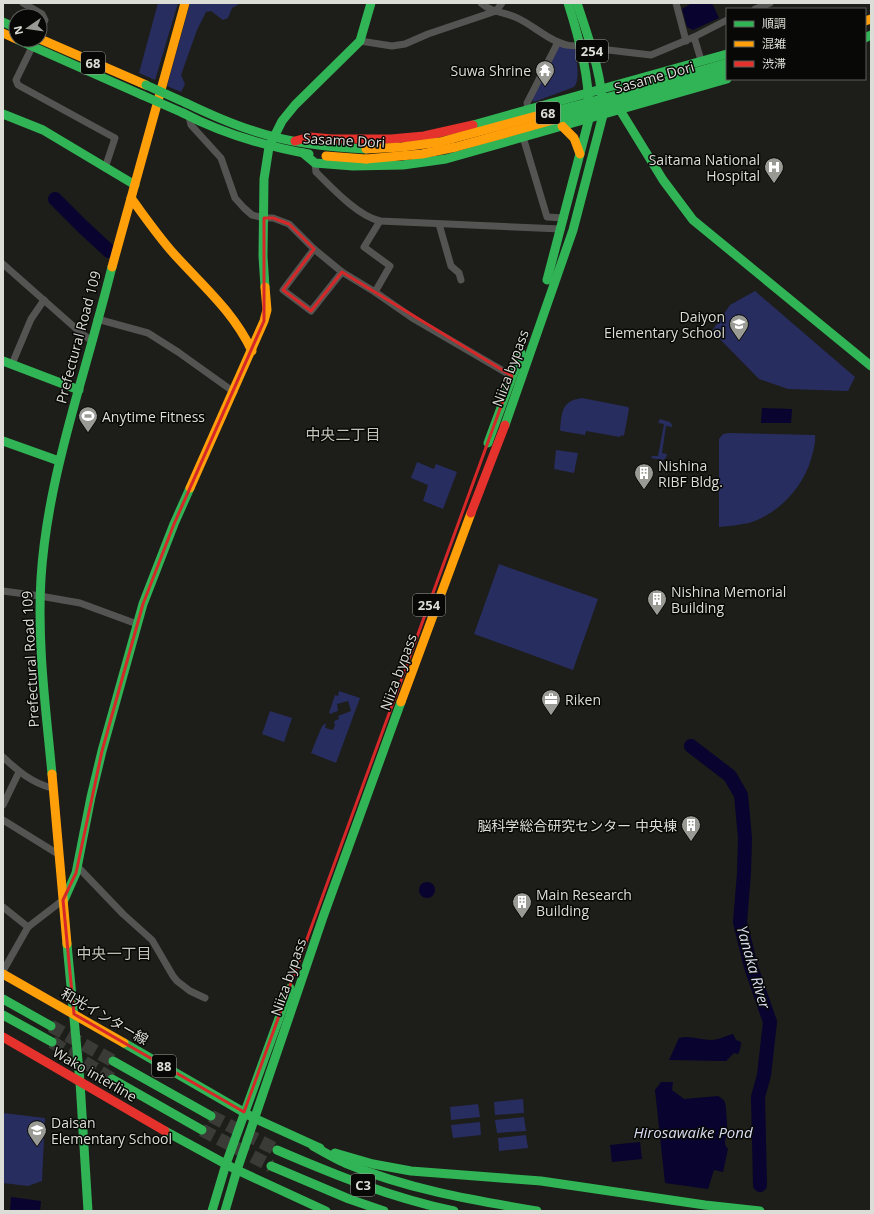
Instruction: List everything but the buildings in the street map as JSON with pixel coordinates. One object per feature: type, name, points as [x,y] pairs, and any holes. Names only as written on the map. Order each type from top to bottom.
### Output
[{"type":"main road","name":"Prefectural Road 109","points":[[88,1211],[80,1082],[42,674],[40,596],[42,565],[46,528],[59,461],[185,3]]},
{"type":"main road","points":[[63,900],[78,867],[91,797],[102,751],[143,604],[174,524],[234,392],[264,321],[266,310],[263,256],[264,179],[269,147],[282,121],[294,105],[360,41],[371,3]]},
{"type":"main road","name":"Niiza bypass","points":[[212,1211],[244,1112],[548,277],[589,118],[589,92],[568,3]]},
{"type":"main road","name":"Niiza bypass","points":[[225,1211],[254,1118],[323,917],[478,493],[505,424],[573,230],[603,115],[604,100],[591,48],[577,3]]},
{"type":"main road","name":"Sasame Dori","points":[[48,42],[223,120],[295,141],[366,154],[440,142],[624,93],[726,63]]},
{"type":"main road","name":"Sasame Dori","points":[[45,48],[186,115],[246,140],[269,147],[303,153],[408,155],[456,147],[726,71]]},
{"type":"main road","points":[[295,141],[310,137],[332,139],[391,139],[424,136],[454,130],[726,54]]},
{"type":"main road","points":[[641,78],[637,81],[635,86],[636,93],[638,98],[648,101]]},
{"type":"main road","points":[[303,153],[315,163],[353,166],[403,165],[446,159],[726,79]]},
{"type":"main road","points":[[589,92],[620,110],[680,206],[693,220],[871,366]]},
{"type":"main road","points":[[3,114],[43,130],[134,185]]},
{"type":"main road","points":[[562,126],[574,135],[578,143],[580,154]]},
{"type":"main road","points":[[131,198],[162,239],[234,317],[252,351]]},
{"type":"main road","points":[[7,362],[79,390]]},
{"type":"main road","points":[[3,441],[59,461]]},
{"type":"main road","name":"和光インター線","points":[[3,972],[254,1118],[313,1146]]},
{"type":"main road","points":[[3,999],[50,1026]]},
{"type":"main road","points":[[3,1015],[52,1042]]},
{"type":"main road","name":"Wako interline","points":[[3,1037],[179,1139],[237,1170],[326,1211]]},
{"type":"main road","points":[[113,1061],[211,1116]]},
{"type":"main road","points":[[112,1079],[202,1130]]},
{"type":"main road","points":[[313,1146],[345,1163],[398,1181],[448,1195],[537,1211]]},
{"type":"main road","points":[[313,1146],[369,1162],[411,1171],[447,1175],[492,1176],[541,1181],[703,1206],[760,1211]]},
{"type":"main road","name":"C3","points":[[277,1150],[349,1180],[394,1196],[454,1211]]},
{"type":"main road","name":"C3","points":[[271,1166],[349,1199],[384,1211]]},
{"type":"street","points":[[481,3],[490,10],[515,17],[558,42],[572,46],[579,45]]},
{"type":"street","points":[[360,41],[392,46],[405,44],[428,34],[496,11],[502,3]]},
{"type":"street","points":[[676,3],[686,41]]},
{"type":"street","points":[[758,8],[770,3]]},
{"type":"street","points":[[591,48],[651,55],[686,41],[726,21]]},
{"type":"street","points":[[694,37],[701,60]]},
{"type":"street","points":[[528,109],[527,102],[558,42]]},
{"type":"street","points":[[32,48],[16,80],[18,85],[115,138],[105,168]]},
{"type":"street","points":[[186,115],[191,125],[221,158],[235,198],[252,215],[272,218],[289,224],[314,249],[342,272],[375,292],[414,319],[512,376]]},
{"type":"street","points":[[523,137],[547,217],[564,218]]},
{"type":"street","points":[[315,163],[316,172],[336,192],[372,219],[380,221],[561,229]]},
{"type":"street","points":[[375,292],[390,266],[364,247],[380,221]]},
{"type":"street","points":[[439,224],[451,266],[459,273],[461,280]]},
{"type":"street","points":[[314,249],[283,290],[311,311],[342,272]]},
{"type":"street","points":[[3,264],[92,341]]},
{"type":"street","points":[[7,362],[31,319],[44,300]]},
{"type":"street","points":[[97,319],[148,333],[178,352],[234,392]]},
{"type":"street","points":[[3,591],[80,603],[137,624]]},
{"type":"street","points":[[3,757],[19,772],[43,786],[52,788]]},
{"type":"street","points":[[3,805],[19,772]]},
{"type":"street","points":[[3,820],[58,854]]},
{"type":"street","points":[[78,867],[123,914],[152,940],[177,981],[190,991],[205,998]]},
{"type":"street","points":[[3,972],[28,927],[63,900]]},
{"type":"street","points":[[3,906],[28,927]]},
{"type":"highlighted area","points":[[264,218],[273,218],[289,224],[314,249],[283,290],[311,311],[342,272],[512,376],[244,1112],[74,1014],[63,900],[76,873],[102,751],[143,604],[174,524],[264,321]]},
{"type":"shaded area","points":[[158,3],[178,3],[155,80],[139,73]]},
{"type":"shaded area","points":[[190,3],[241,3],[232,8],[228,18],[223,20],[211,11],[206,12],[197,30],[181,75],[185,84],[181,92],[167,86]]},
{"type":"shaded area","points":[[559,45],[575,48],[578,69],[576,84],[574,87],[534,102],[531,98]]},
{"type":"shaded area","points":[[755,291],[855,377],[848,391],[788,389],[759,379],[712,331],[730,305]]},
{"type":"shaded area","points":[[582,398],[628,407],[629,409],[624,436],[621,435],[620,437],[586,431],[585,435],[561,431],[561,418],[564,408],[575,399]]},
{"type":"shaded area","points":[[660,419],[670,422],[672,425],[672,427],[666,426],[662,453],[667,454],[666,458],[663,460],[651,458],[652,456],[658,456],[664,424],[658,423]]},
{"type":"shaded area","points":[[723,434],[815,435],[815,441],[807,470],[796,490],[788,498],[760,519],[749,523],[719,527],[719,439]]},
{"type":"shaded area","points":[[556,450],[578,453],[574,473],[554,469]]},
{"type":"shaded area","points":[[417,462],[434,469],[436,464],[457,472],[443,509],[423,501],[428,485],[411,478]]},
{"type":"shaded area","points":[[499,564],[598,599],[573,670],[474,634]]},
{"type":"shaded area","points":[[339,691],[360,698],[336,763],[311,753],[322,726],[326,724],[325,728],[333,730],[335,725],[334,721],[339,719],[338,716],[351,711],[348,701],[337,704],[338,711],[332,714],[329,713],[335,695],[338,696]]},
{"type":"shaded area","points":[[270,711],[292,718],[284,742],[262,734]]},
{"type":"shaded area","points":[[523,1099],[524,1113],[495,1115],[494,1102]]},
{"type":"shaded area","points":[[478,1104],[480,1117],[451,1120],[450,1107]]},
{"type":"shaded area","points":[[3,1113],[45,1118],[42,1181],[28,1186],[3,1183]]},
{"type":"shaded area","points":[[524,1117],[526,1131],[497,1133],[495,1120]]},
{"type":"shaded area","points":[[480,1122],[481,1135],[453,1138],[451,1125]]},
{"type":"shaded area","points":[[526,1135],[528,1148],[499,1151],[498,1138]]},
{"type":"water","points":[[692,3],[712,3],[719,18],[693,30],[687,27],[682,9]]},
{"type":"water","points":[[762,408],[792,409],[791,423],[761,423]]},
{"type":"water","points":[[424,882],[430,882],[435,887],[433,896],[430,898],[424,898],[419,893],[419,887]]},
{"type":"water","points":[[733,1034],[736,1040],[741,1042],[740,1050],[738,1054],[734,1053],[726,1061],[669,1060],[679,1038],[687,1037],[714,1040]]},
{"type":"water","name":"Hirosawaike Pond","points":[[661,1082],[673,1082],[672,1090],[684,1099],[718,1096],[725,1102],[727,1135],[725,1144],[728,1149],[723,1172],[714,1170],[708,1189],[665,1183],[655,1090]]},
{"type":"water","points":[[640,1142],[642,1159],[612,1162],[610,1145]]},
{"type":"water","points":[[11,1197],[41,1201],[40,1211],[10,1211]]},
{"type":"waterway","name":"Yanaka River","points":[[55,199],[109,251]]},
{"type":"waterway","name":"Yanaka River","points":[[691,746],[730,776],[741,795],[745,838],[740,922],[751,967],[770,1022],[764,1075],[758,1097],[760,1185]]},
{"type":"tunnel","points":[[51,1026],[113,1061]]},
{"type":"tunnel","points":[[52,1042],[112,1079]]},
{"type":"tunnel","points":[[211,1116],[277,1150]]},
{"type":"tunnel","points":[[202,1130],[271,1166]]},
{"type":"traffic: fast","points":[[265,287],[263,256],[264,179],[269,147],[282,121],[295,105],[360,41],[371,3]]},
{"type":"traffic: fast","points":[[547,280],[589,119],[586,75],[568,3]]},
{"type":"traffic: fast","points":[[505,425],[573,230],[603,115],[601,86],[598,72],[577,3]]},
{"type":"traffic: fast","points":[[3,22],[8,24]]},
{"type":"traffic: fast","points":[[866,38],[871,35]]},
{"type":"traffic: fast","points":[[36,48],[142,95]]},
{"type":"traffic: fast","points":[[473,125],[726,54]]},
{"type":"traffic: fast","points":[[536,116],[624,93],[726,63]]},
{"type":"traffic: fast","points":[[553,120],[726,71]]},
{"type":"traffic: fast","points":[[303,153],[315,163],[353,166],[403,165],[446,159],[726,79]]},
{"type":"traffic: fast","points":[[146,85],[186,103]]},
{"type":"traffic: fast","points":[[142,95],[183,113]]},
{"type":"traffic: fast","points":[[186,103],[235,124],[279,138],[322,146],[366,149]]},
{"type":"traffic: fast","points":[[613,106],[620,110],[663,180],[693,220],[871,366]]},
{"type":"traffic: fast","points":[[183,113],[213,127],[244,138],[309,154]]},
{"type":"traffic: fast","points":[[3,114],[43,130],[135,185]]},
{"type":"traffic: fast","points":[[52,774],[41,652],[40,603],[43,555],[59,463],[112,267]]},
{"type":"traffic: fast","points":[[488,443],[521,353]]},
{"type":"traffic: fast","points":[[3,361],[79,390]]},
{"type":"traffic: fast","points":[[3,441],[59,461]]},
{"type":"traffic: fast","points":[[64,900],[76,873],[102,751],[143,604],[174,524],[190,488]]},
{"type":"traffic: fast","points":[[225,1211],[237,1170],[323,917],[401,702]]},
{"type":"traffic: fast","points":[[67,944],[80,1082],[88,1211]]},
{"type":"traffic: fast","points":[[212,1211],[226,1164],[290,988]]},
{"type":"traffic: fast","points":[[3,999],[51,1026]]},
{"type":"traffic: fast","points":[[3,1015],[52,1042]]},
{"type":"traffic: fast","points":[[124,1043],[252,1117]]},
{"type":"traffic: fast","points":[[113,1061],[211,1116]]},
{"type":"traffic: fast","points":[[112,1079],[202,1130]]},
{"type":"traffic: fast","points":[[254,1118],[320,1148]]},
{"type":"traffic: fast","points":[[165,1131],[233,1168]]},
{"type":"traffic: fast","points":[[313,1146],[345,1163],[415,1187],[464,1198],[537,1211]]},
{"type":"traffic: fast","points":[[277,1150],[386,1193],[454,1211]]},
{"type":"traffic: fast","points":[[335,1153],[373,1164],[411,1171],[541,1181],[705,1205],[760,1211]]},
{"type":"traffic: fast","points":[[271,1166],[349,1199],[384,1211]]},
{"type":"traffic: fast","points":[[237,1170],[326,1211]]},
{"type":"traffic: slow","points":[[112,267],[185,3]]},
{"type":"traffic: slow","points":[[866,21],[871,19]]},
{"type":"traffic: slow","points":[[3,33],[8,35]]},
{"type":"traffic: slow","points":[[48,42],[146,85]]},
{"type":"traffic: slow","points":[[366,149],[402,147],[440,142],[536,116]]},
{"type":"traffic: slow","points":[[366,159],[422,154],[456,147],[553,120]]},
{"type":"traffic: slow","points":[[562,126],[574,138],[580,154]]},
{"type":"traffic: slow","points":[[326,156],[366,159]]},
{"type":"traffic: slow","points":[[131,198],[168,247],[227,311],[236,323],[252,351]]},
{"type":"traffic: slow","points":[[190,488],[264,321],[267,310],[265,287]]},
{"type":"traffic: slow","points":[[401,702],[471,513]]},
{"type":"traffic: slow","points":[[52,774],[67,944]]},
{"type":"traffic: slow","points":[[3,974],[124,1043]]},
{"type":"traffic: jam","points":[[295,141],[310,137],[332,139],[391,139],[424,136],[473,125]]},
{"type":"traffic: jam","points":[[471,513],[505,425]]},
{"type":"traffic: jam","points":[[3,1037],[165,1131]]},
{"type":"place","name":"Suwa Shrine","points":[[545,87]]},
{"type":"place","name":"Saitama National Hospital","points":[[774,184]]},
{"type":"place","name":"Daiyon Elementary School","points":[[739,341]]},
{"type":"place","name":"Anytime Fitness","points":[[88,433]]},
{"type":"place","name":"Nishina RIBF Bldg.","points":[[644,490]]},
{"type":"place","name":"Nishina Memorial Building","points":[[657,616]]},
{"type":"place","name":"Riken","points":[[551,716]]},
{"type":"place","name":"脳科学総合研究センター 中央棟","points":[[691,842]]},
{"type":"place","name":"Main Research Building","points":[[522,919]]},
{"type":"place","name":"Daisan Elementary School","points":[[37,1147]]},
{"type":"district","name":"中央二丁目","points":[[343,434]]},
{"type":"district","name":"中央一丁目","points":[[114,953]]}]
